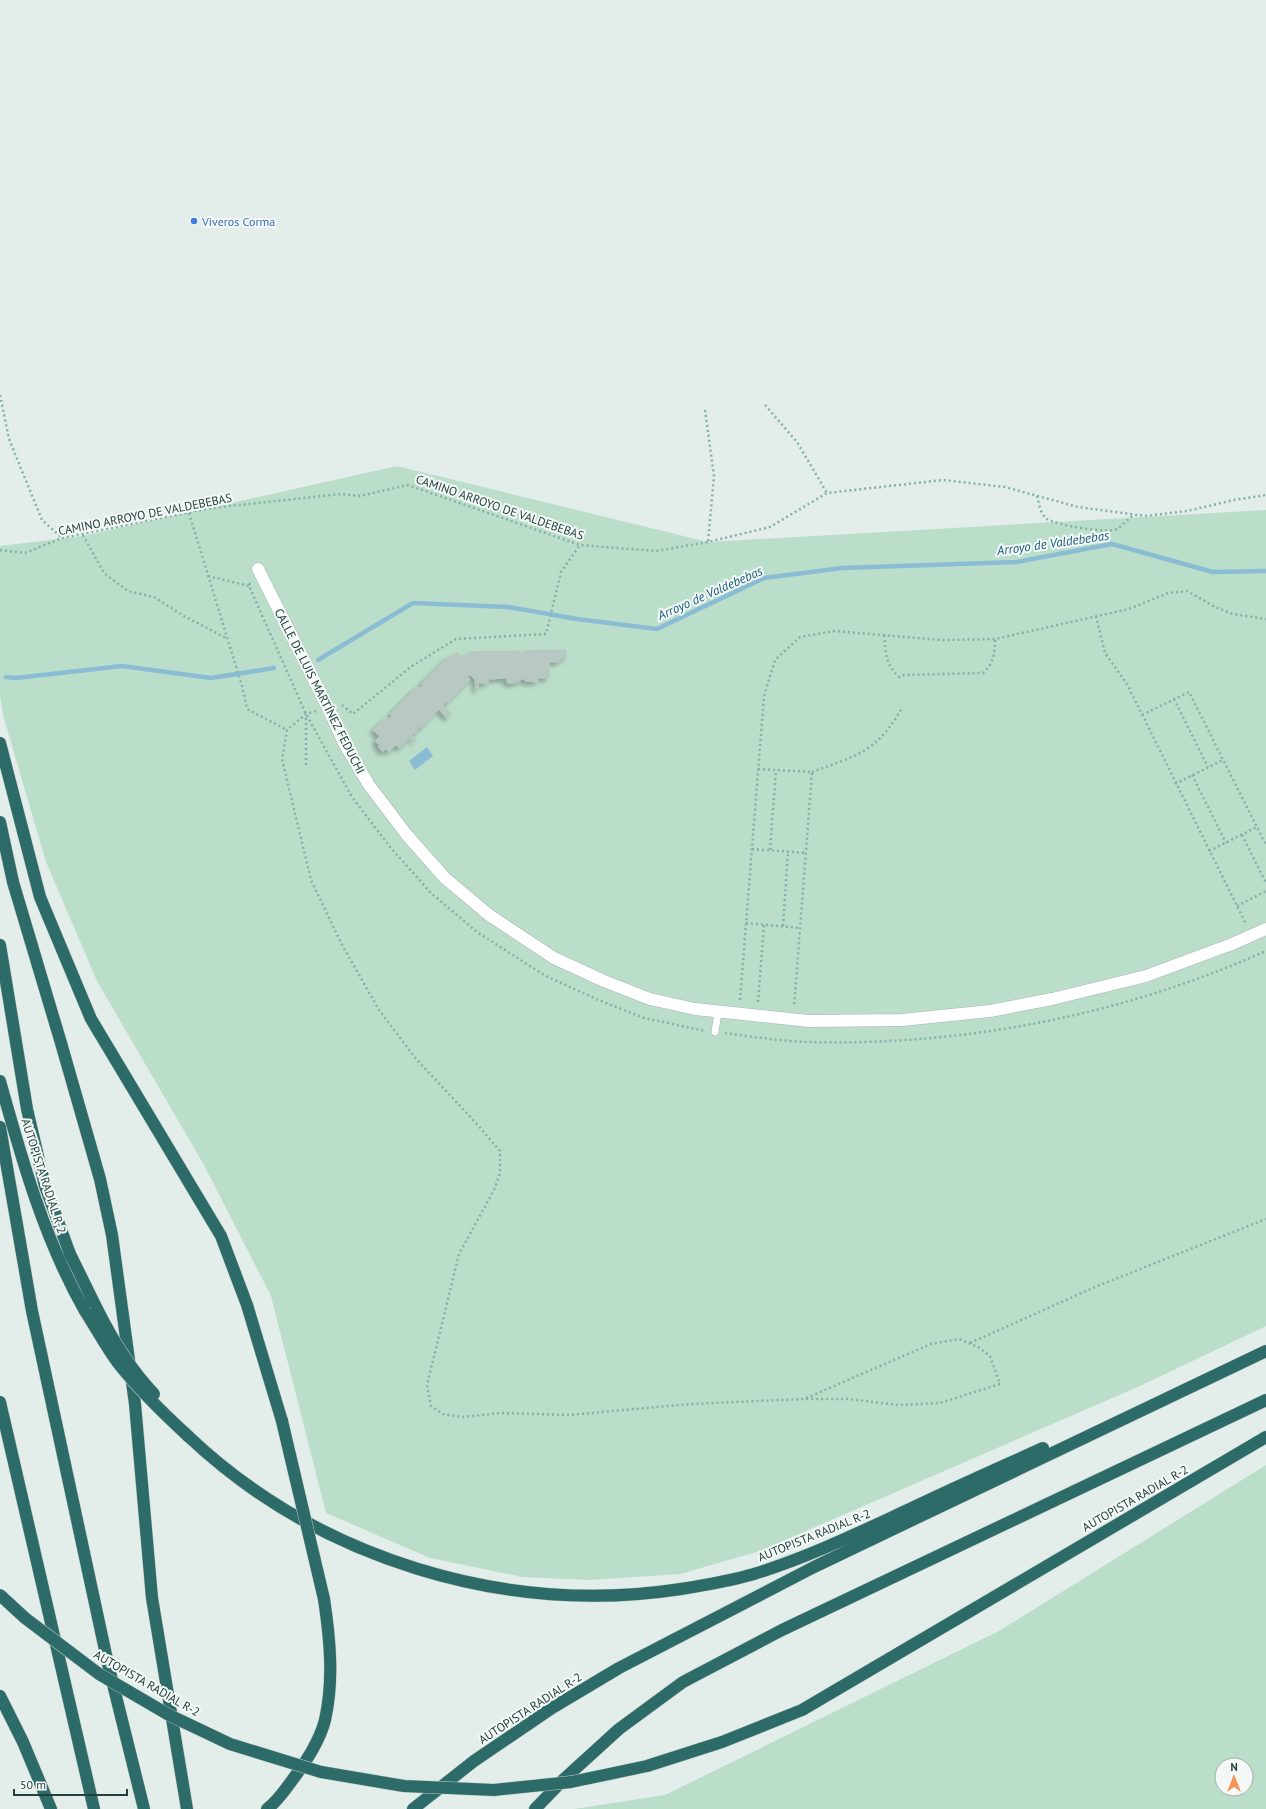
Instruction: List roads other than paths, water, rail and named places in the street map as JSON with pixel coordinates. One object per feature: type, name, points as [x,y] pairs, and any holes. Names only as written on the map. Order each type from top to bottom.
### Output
[{"type":"highway","points":[[0,743],[40,897],[91,1019],[221,1236],[247,1305],[282,1421],[324,1599],[329,1633],[331,1675],[324,1721],[307,1762],[276,1802],[267,1809]]},
{"type":"highway","points":[[0,822],[13,882],[100,1179],[112,1235],[135,1404],[152,1598],[187,1809]]},
{"type":"highway","points":[[0,945],[27,1110],[45,1186],[91,1310]]},
{"type":"highway","name":"AUTOPISTA RADIAL R-2","points":[[0,1081],[18,1147],[40,1216],[70,1286],[91,1310],[117,1362],[135,1385],[188,1436],[230,1471],[288,1510],[328,1533],[388,1559],[443,1577],[487,1587],[547,1594],[600,1597],[656,1593],[708,1585],[752,1575],[798,1559],[845,1539],[1050,1444],[1070,1444]]},
{"type":"highway","points":[[0,1127],[32,1311],[108,1664],[144,1809]]},
{"type":"highway","name":"AUTOPISTA RADIAL R-2","points":[[413,1809],[481,1757],[552,1708],[619,1668],[814,1567],[1266,1352]]},
{"type":"highway","points":[[535,1809],[562,1780],[619,1729],[683,1682],[782,1630],[1266,1400]]},
{"type":"highway","points":[[0,1402],[94,1809]]},
{"type":"highway","name":"AUTOPISTA RADIAL R-2","points":[[0,1595],[25,1618],[99,1674],[170,1715],[230,1744],[320,1772],[404,1786],[494,1790],[571,1782],[647,1766],[722,1742],[802,1710],[1266,1437]]},
{"type":"highway","points":[[0,1696],[23,1742],[50,1809]]},
{"type":"street","name":"CALLE DE LUIS MARTÍNEZ FEDUCHI","points":[[258,569],[327,706],[344,744],[369,786],[406,834],[445,878],[489,915],[554,958],[604,981],[650,999],[695,1009],[739,1015],[809,1021],[902,1020],[990,1011],[1052,999],[1146,976],[1180,964],[1266,929]]},
{"type":"lane","points":[[715,1032],[718,1012]]},
{"type":"water","points":[[427,747],[433,756],[415,770],[409,761]]},
{"type":"waterway","name":"Arroyo de Valdebebas","points":[[318,660],[413,603],[508,607],[577,619],[657,629],[764,578],[842,568],[1016,562],[1112,544],[1213,572],[1266,571]]},
{"type":"waterway","name":"Arroyo de Valdebebas","points":[[6,677],[16,678],[122,666],[211,678],[274,668]]},
{"type":"place","name":"Viveros Corma","points":[[194,221]]}]
